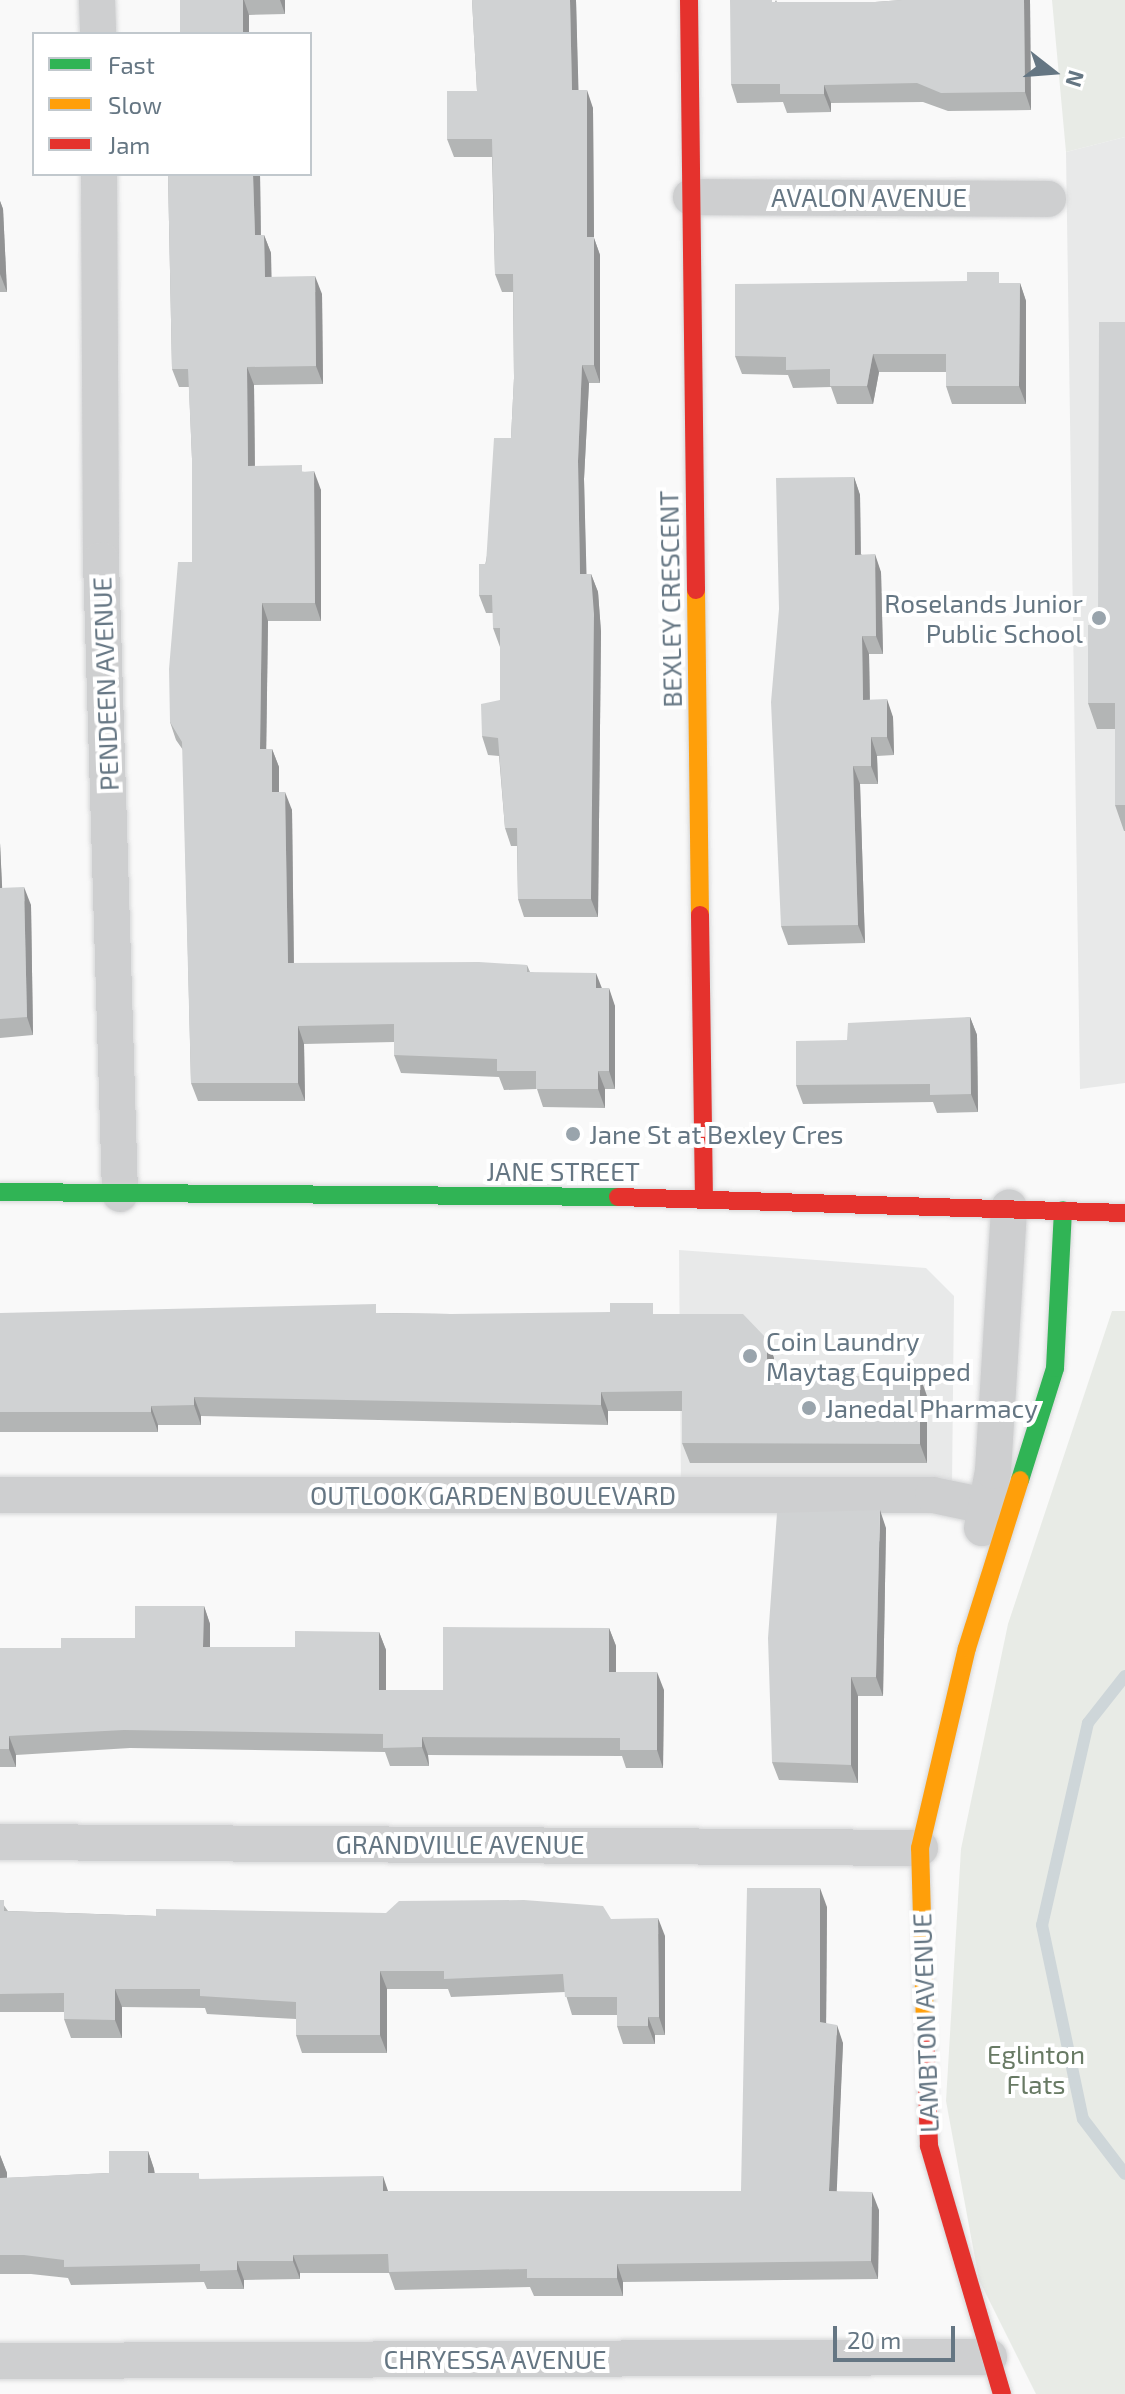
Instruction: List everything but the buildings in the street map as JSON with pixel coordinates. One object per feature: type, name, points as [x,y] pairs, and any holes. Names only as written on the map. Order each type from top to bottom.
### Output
[{"type":"street","points":[[97,0],[98,32]]},
{"type":"street","name":"BEXLEY CRESCENT","points":[[689,0],[704,1198]]},
{"type":"street","name":"PENDEEN AVENUE","points":[[99,176],[101,560],[120,1194]]},
{"type":"street","name":"AVALON AVENUE","points":[[691,197],[1048,199]]},
{"type":"street","name":"JANE STREET","points":[[0,1192],[704,1198],[1125,1213]]},
{"type":"street","name":"LAMBTON AVENUE","points":[[967,1648],[985,1506],[993,1471],[1009,1207]]},
{"type":"street","name":"LAMBTON AVENUE","points":[[1002,2394],[929,2146],[920,1848],[967,1648],[1055,1368],[1063,1210]]},
{"type":"street","name":"OUTLOOK GARDEN BOULEVARD","points":[[0,1495],[933,1495],[985,1506]]},
{"type":"street","name":"GRANDVILLE AVENUE","points":[[0,1842],[920,1848]]},
{"type":"street","name":"CHRYESSA AVENUE","points":[[0,2361],[989,2357]]},
{"type":"shaded area","name":"Roselands Junior Public School","points":[[1125,137],[1125,1083],[1080,1089],[1066,152]]},
{"type":"shaded area","points":[[679,1250],[926,1268],[954,1296],[952,1485],[681,1488]]},
{"type":"green space","points":[[1052,0],[1125,0],[1125,137],[1066,152]]},
{"type":"green space","name":"Eglinton Flats","points":[[1112,1311],[1125,1311],[1125,2394],[1036,2394],[979,2280],[946,2101],[961,1849],[1008,1624]]},
{"type":"waterway","points":[[1125,1676],[1088,1723],[1042,1925],[1083,2119],[1125,2174]]},
{"type":"traffic: fast","points":[[0,1192],[618,1197]]},
{"type":"traffic: fast","points":[[1020,1480],[1055,1368],[1063,1210]]},
{"type":"traffic: slow","points":[[696,590],[700,915]]},
{"type":"traffic: slow","points":[[925,2025],[920,1848],[967,1648],[1020,1480]]},
{"type":"traffic: jam","points":[[689,0],[696,590]]},
{"type":"traffic: jam","points":[[700,915],[704,1198]]},
{"type":"traffic: jam","points":[[618,1197],[1125,1213]]},
{"type":"traffic: jam","points":[[925,2025],[929,2146],[1002,2394]]},
{"type":"place","name":"Roselands Junior Public School","points":[[1099,618]]},
{"type":"place","name":"Jane St at Bexley Cres","points":[[573,1134]]},
{"type":"place","name":"Coin Laundry Maytag Equipped","points":[[750,1356]]},
{"type":"place","name":"Janedal Pharmacy","points":[[809,1408]]}]
